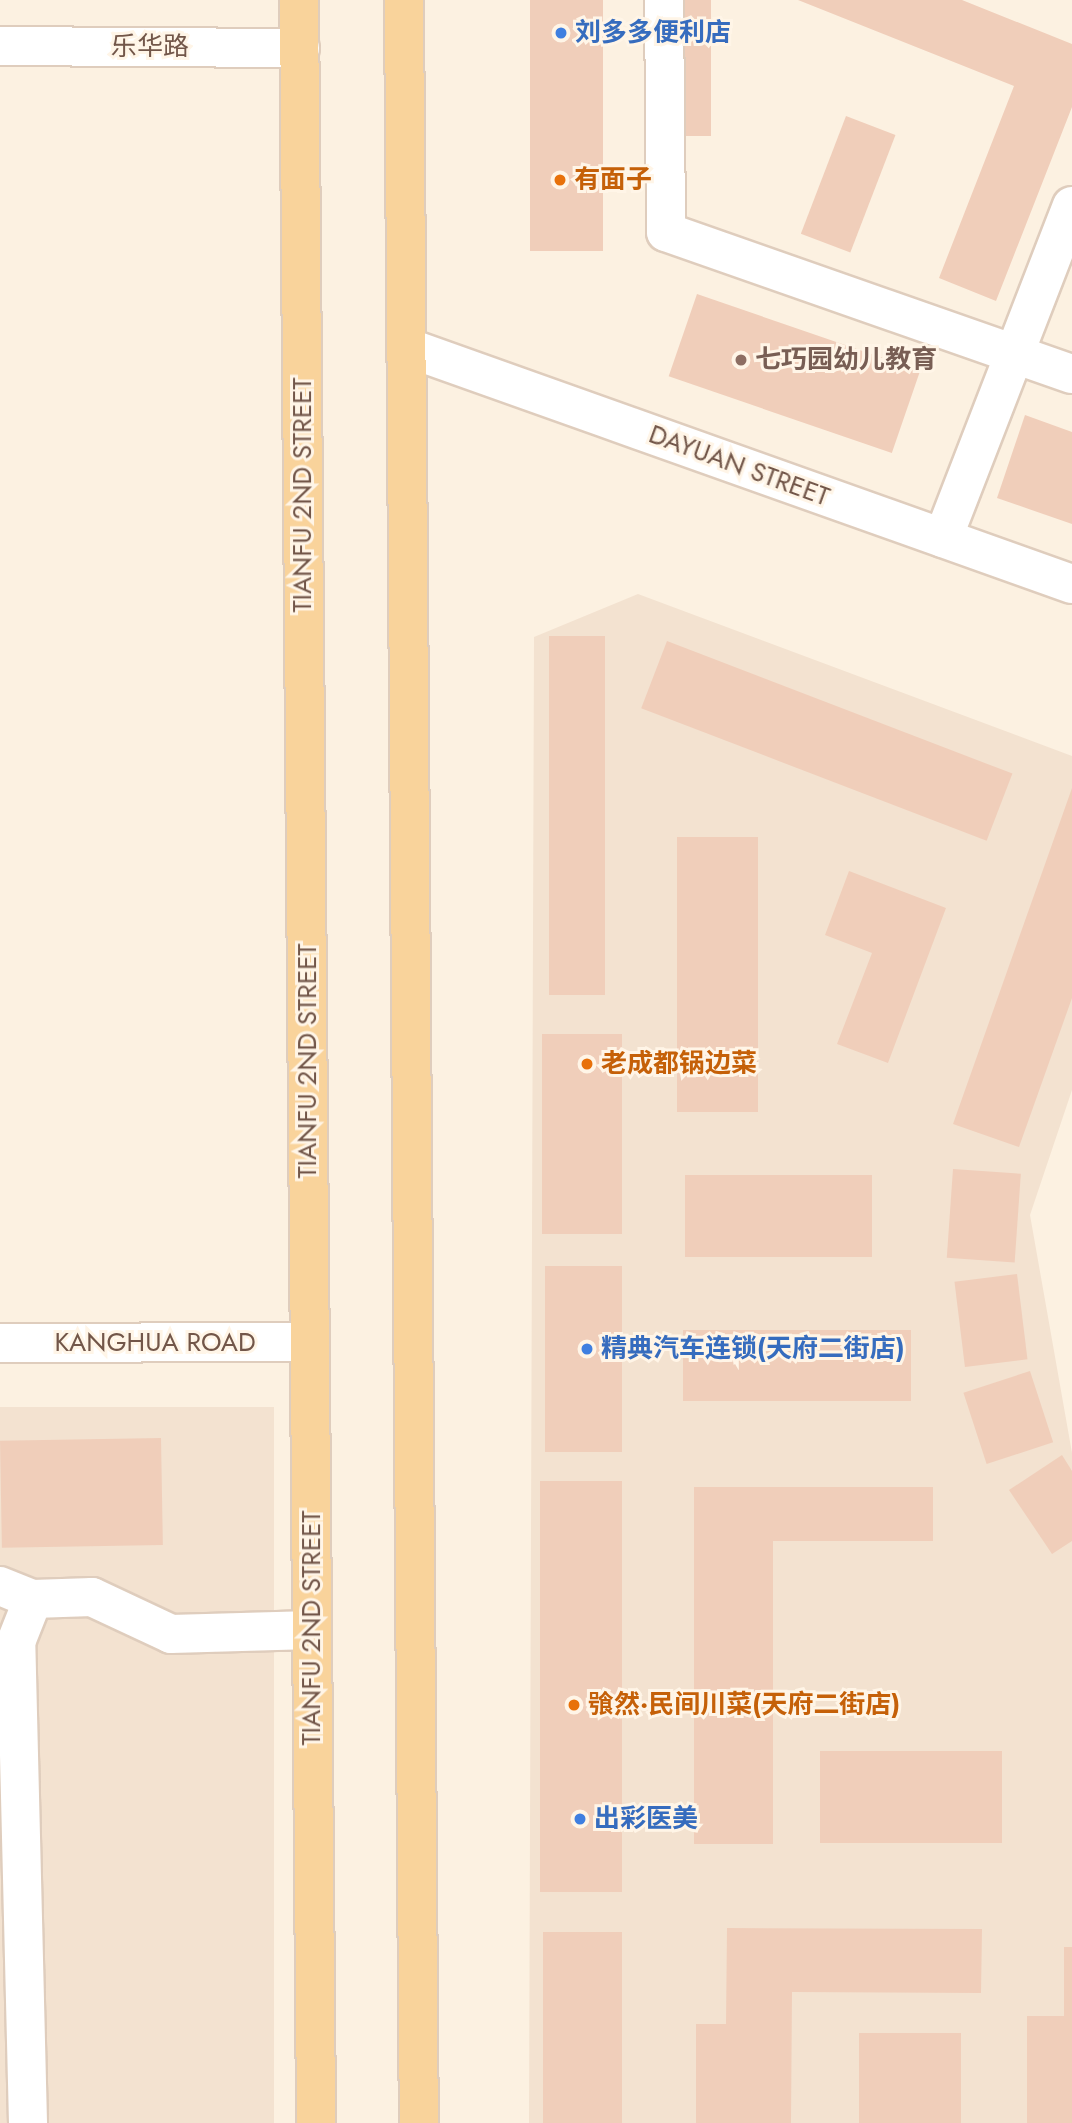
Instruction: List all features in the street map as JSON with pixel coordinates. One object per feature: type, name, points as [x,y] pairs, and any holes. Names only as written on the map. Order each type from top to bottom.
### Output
[{"type":"main road","name":"TIANFU 2ND STREET","points":[[299,0],[316,2123]]},
{"type":"main road","points":[[404,0],[419,2123]]},
{"type":"street","points":[[664,0],[666,232],[1072,374]]},
{"type":"street","name":"乐华路","points":[[0,46],[300,48]]},
{"type":"street","points":[[943,538],[1072,206]]},
{"type":"street","name":"DAYUAN STREET","points":[[406,347],[1072,584]]},
{"type":"street","name":"KANGHUA ROAD","points":[[0,1343],[310,1342]]},
{"type":"street","points":[[28,2123],[17,1593],[92,1597],[171,1634],[312,1630]]},
{"type":"shaded area","points":[[638,594],[1072,756],[1072,1090],[1030,1215],[1072,1453],[1072,2123],[529,2123],[534,637]]},
{"type":"shaded area","points":[[0,1407],[274,1407],[274,2123],[0,2123]]},
{"type":"building","points":[[530,0],[603,0],[603,251],[530,251]]},
{"type":"building","points":[[675,0],[711,0],[711,136],[675,136]]},
{"type":"building","points":[[798,0],[962,0],[1072,44],[1072,107],[996,301],[939,278],[1014,86]]},
{"type":"building","points":[[846,116],[895,135],[850,253],[801,234]]},
{"type":"building","points":[[697,294],[920,371],[892,453],[669,376]]},
{"type":"building","points":[[1025,415],[1072,432],[1072,524],[997,498]]},
{"type":"building","points":[[549,636],[605,636],[605,995],[549,995]]},
{"type":"building","points":[[667,641],[1012,774],[987,841],[641,708]]},
{"type":"building","points":[[1072,788],[1072,998],[1019,1147],[953,1124]]},
{"type":"building","points":[[677,837],[758,837],[758,1112],[677,1112]]},
{"type":"building","points":[[849,871],[946,908],[888,1063],[837,1044],[872,953],[825,935]]},
{"type":"building","points":[[542,1034],[622,1034],[622,1234],[542,1234]]},
{"type":"building","points":[[953,1169],[1021,1174],[1015,1263],[947,1258]]},
{"type":"building","points":[[685,1175],[872,1175],[872,1257],[685,1257]]},
{"type":"building","points":[[545,1266],[622,1266],[622,1452],[545,1452]]},
{"type":"building","points":[[1017,1274],[1027,1359],[965,1367],[954,1282]]},
{"type":"building","points":[[683,1330],[911,1330],[911,1401],[683,1401]]},
{"type":"building","points":[[1030,1371],[1053,1442],[987,1464],[963,1393]]},
{"type":"building","points":[[161,1438],[163,1545],[2,1548],[0,1441]]},
{"type":"building","points":[[1062,1455],[1072,1471],[1072,1541],[1052,1554],[1009,1490]]},
{"type":"building","points":[[540,1481],[622,1481],[622,1892],[540,1892]]},
{"type":"building","points":[[694,1487],[933,1487],[933,1541],[773,1541],[773,1844],[694,1844]]},
{"type":"building","points":[[820,1751],[1002,1751],[1002,1843],[820,1843]]},
{"type":"building","points":[[727,1928],[982,1929],[981,1993],[792,1992],[791,2123],[696,2123],[696,2024],[726,2024]]},
{"type":"building","points":[[543,1932],[622,1932],[622,2123],[543,2123]]},
{"type":"building","points":[[1064,1947],[1072,1947],[1072,2123],[1027,2123],[1027,2016],[1064,2016]]},
{"type":"building","points":[[859,2033],[961,2033],[961,2123],[859,2123]]},
{"type":"place","name":"刘多多便利店","points":[[561,33]]},
{"type":"place","name":"有面子","points":[[560,180]]},
{"type":"place","name":"七巧园幼儿教育","points":[[741,360]]},
{"type":"place","name":"老成都锅边菜","points":[[587,1064]]},
{"type":"place","name":"精典汽车连锁(天府二街店)","points":[[587,1349]]},
{"type":"place","name":"飸然·民间川菜(天府二街店)","points":[[574,1705]]},
{"type":"place","name":"出彩医美","points":[[580,1819]]}]
